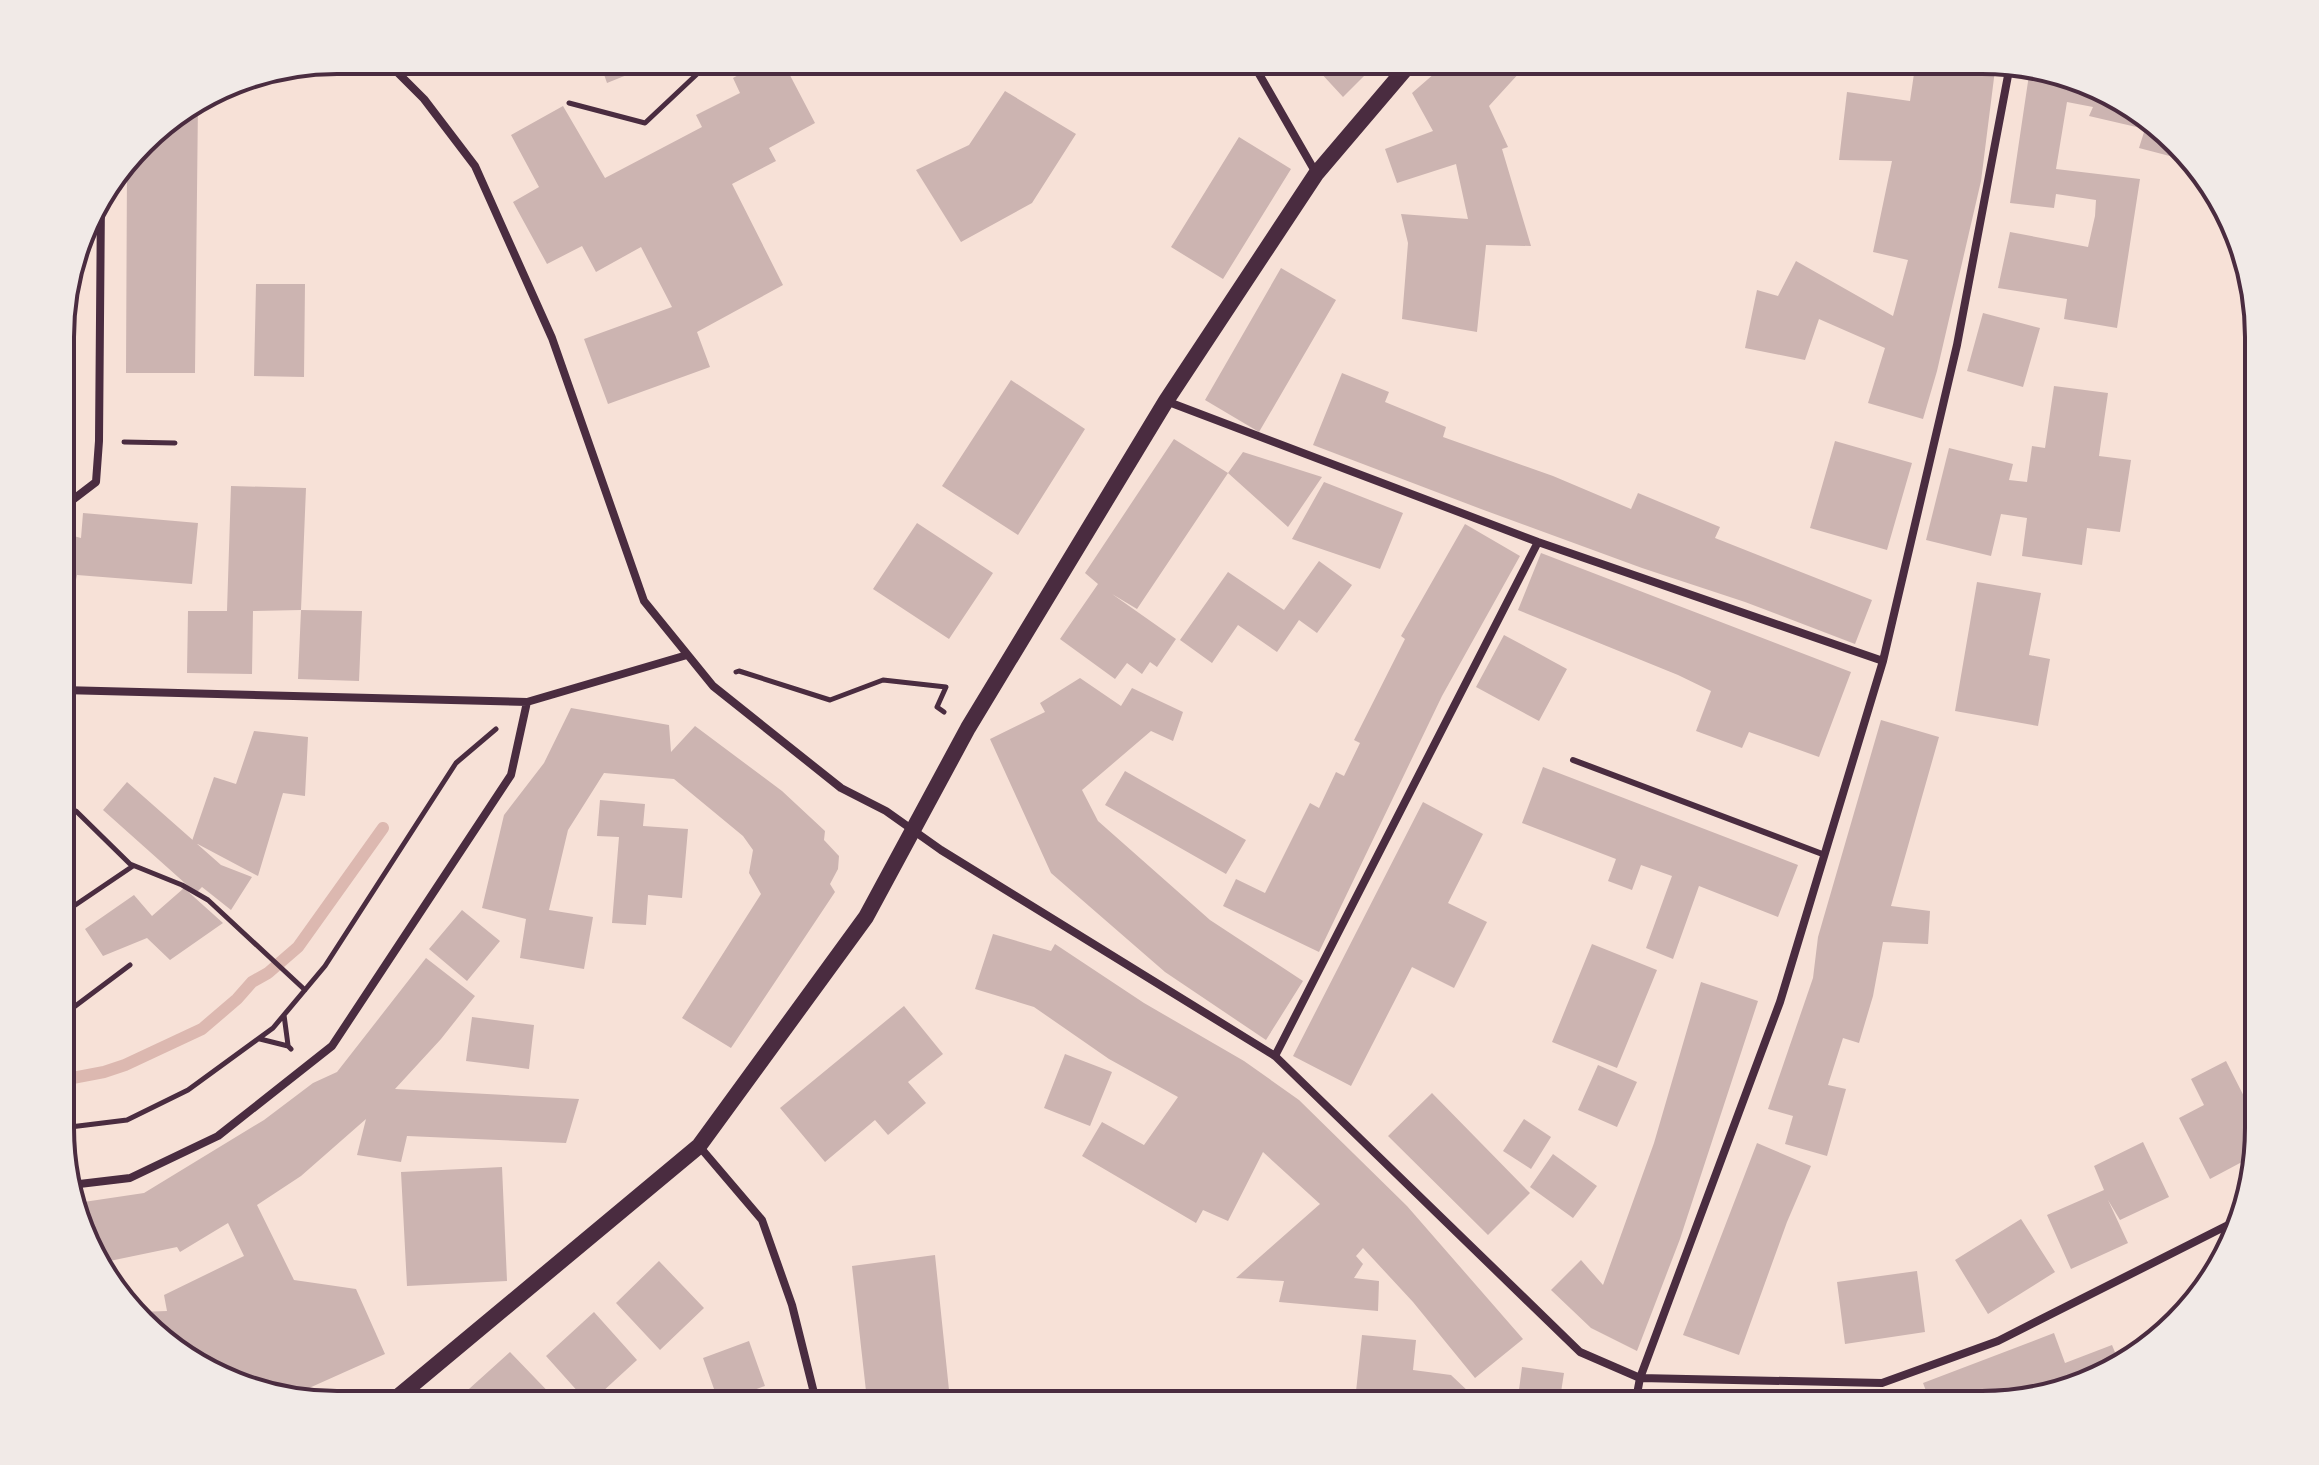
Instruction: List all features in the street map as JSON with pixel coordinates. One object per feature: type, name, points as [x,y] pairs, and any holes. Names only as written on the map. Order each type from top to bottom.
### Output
[{"type":"main road","points":[[405,1391],[699,1146],[866,917],[968,728],[1166,401],[1316,174],[1401,74]]},
{"type":"street","points":[[399,74],[424,99],[475,166],[552,338],[644,601],[713,686],[841,788],[886,811],[1275,1056],[1580,1352],[1640,1378],[1882,1383],[1998,1341],[2225,1226]]},
{"type":"street","points":[[1259,74],[1316,174]]},
{"type":"street","points":[[1638,1390],[1780,1002],[1883,661],[1957,345],[2008,76]]},
{"type":"street","points":[[74,499],[96,482],[101,223]]},
{"type":"street","points":[[1166,401],[1538,542],[1883,661]]},
{"type":"street","points":[[1275,1056],[1538,542]]},
{"type":"street","points":[[74,690],[527,702],[687,655]]},
{"type":"street","points":[[81,1184],[130,1178],[218,1136],[332,1046],[511,775],[527,702]]},
{"type":"street","points":[[699,1146],[762,1220],[792,1305],[813,1391]]},
{"type":"lane","points":[[1573,760],[1825,855]]},
{"type":"path","points":[[569,103],[645,123],[697,74]]},
{"type":"path","points":[[99,441],[175,443]]},
{"type":"path","points":[[713,686],[739,671],[830,700],[883,680],[946,687],[937,707],[968,728]]},
{"type":"path","points":[[74,1127],[127,1120],[188,1090],[273,1028],[325,966],[456,763],[527,702]]},
{"type":"path","points":[[74,810],[134,865],[182,885],[208,900],[305,990]]},
{"type":"path","points":[[74,906],[134,865]]},
{"type":"path","points":[[74,1007],[130,965]]},
{"type":"path","points":[[284,1014],[288,1046]]},
{"type":"building","points":[[604,74],[629,74],[607,83]]},
{"type":"building","points":[[740,74],[789,74],[815,123],[769,148],[776,161],[732,184],[783,285],[697,332],[710,367],[608,404],[584,339],[672,307],[641,247],[596,272],[582,246],[547,264],[513,202],[539,187],[511,135],[563,106],[605,178],[702,127],[696,115],[740,93],[733,78]]},
{"type":"building","points":[[1322,74],[1366,74],[1343,97]]},
{"type":"building","points":[[1434,74],[1518,74],[1489,106],[1508,147],[1502,149],[1531,246],[1486,245],[1477,332],[1402,319],[1408,243],[1401,214],[1468,219],[1456,164],[1397,183],[1385,149],[1433,131],[1412,93]]},
{"type":"building","points":[[1914,74],[1994,75],[1981,181],[1923,419],[1868,403],[1885,348],[1819,319],[1805,360],[1745,348],[1757,290],[1778,296],[1796,261],[1893,316],[1908,260],[1873,252],[1892,161],[1839,160],[1847,92],[1910,101]]},
{"type":"building","points":[[2028,79],[2066,88],[2098,101],[2141,128],[2089,116],[2093,107],[2067,102],[2056,169],[2140,179],[2117,328],[2064,319],[2067,299],[1998,288],[2010,232],[2088,247],[2096,200],[2056,194],[2054,208],[2010,203]]},
{"type":"building","points":[[1005,91],[1076,134],[1032,203],[961,242],[916,170],[969,145]]},
{"type":"building","points":[[198,114],[195,373],[126,373],[127,179],[164,139]]},
{"type":"building","points":[[2144,131],[2173,157],[2139,148]]},
{"type":"building","points":[[1239,137],[1291,169],[1223,279],[1171,247]]},
{"type":"building","points":[[1281,268],[1336,300],[1259,432],[1205,400]]},
{"type":"building","points":[[256,284],[305,284],[304,377],[254,376]]},
{"type":"building","points":[[1983,313],[2040,328],[2023,387],[1967,371]]},
{"type":"building","points":[[1342,373],[1389,392],[1385,402],[1446,427],[1443,437],[1553,476],[1631,509],[1638,493],[1720,527],[1715,538],[1872,600],[1855,644],[1313,445]]},
{"type":"building","points":[[1011,380],[1085,429],[1018,535],[942,486]]},
{"type":"building","points":[[2054,386],[2108,393],[2099,456],[2131,460],[2120,532],[2087,528],[2082,565],[2022,556],[2027,518],[2001,514],[1991,556],[1926,540],[1949,448],[2013,464],[2009,480],[2027,482],[2032,446],[2045,448]]},
{"type":"building","points":[[1174,439],[1228,473],[1137,609],[1112,594],[1176,639],[1157,667],[1150,662],[1142,674],[1127,663],[1115,679],[1060,639],[1098,584],[1085,573]]},
{"type":"building","points":[[1835,441],[1912,463],[1887,550],[1810,528]]},
{"type":"building","points":[[1243,452],[1322,477],[1288,527],[1228,473]]},
{"type":"building","points":[[1324,482],[1403,513],[1380,569],[1292,539]]},
{"type":"building","points":[[231,486],[306,488],[301,610],[253,611],[252,674],[187,673],[188,611],[227,611]]},
{"type":"building","points":[[83,513],[198,523],[192,584],[77,575],[74,590],[74,536],[81,538]]},
{"type":"building","points":[[917,523],[993,573],[949,639],[873,589]]},
{"type":"building","points":[[1465,524],[1520,556],[1442,696],[1319,952],[1223,906],[1236,879],[1265,893],[1310,803],[1319,808],[1336,772],[1344,776],[1360,743],[1354,740],[1405,639],[1401,636]]},
{"type":"building","points":[[1541,553],[1851,672],[1819,757],[1749,732],[1742,748],[1696,731],[1711,691],[1518,610]]},
{"type":"building","points":[[1319,561],[1352,585],[1317,633],[1299,620],[1277,652],[1238,625],[1212,663],[1180,640],[1228,572],[1284,610]]},
{"type":"building","points":[[1977,582],[2041,593],[2029,655],[2050,659],[2038,726],[1955,711]]},
{"type":"building","points":[[301,610],[362,611],[359,681],[298,679]]},
{"type":"building","points":[[1504,635],[1567,669],[1539,721],[1476,687]]},
{"type":"building","points":[[1080,678],[1121,706],[1132,688],[1183,712],[1173,741],[1151,731],[1082,790],[1098,821],[1210,920],[1303,981],[1266,1040],[1165,972],[1051,873],[990,739],[1045,712],[1040,703]]},
{"type":"building","points":[[571,708],[669,725],[671,752],[695,726],[782,791],[825,831],[824,840],[839,856],[838,869],[830,884],[835,892],[731,1048],[682,1018],[761,894],[749,873],[753,850],[743,836],[674,779],[604,773],[568,830],[549,910],[593,917],[584,969],[520,958],[526,919],[482,908],[504,815],[544,763]]},
{"type":"building","points":[[1881,720],[1939,737],[1891,906],[1930,911],[1928,944],[1883,942],[1873,996],[1859,1043],[1843,1038],[1828,1085],[1846,1089],[1827,1156],[1785,1144],[1793,1116],[1768,1109],[1813,978],[1818,937]]},
{"type":"building","points":[[254,731],[308,737],[305,796],[283,793],[258,876],[192,841],[214,777],[236,784]]},
{"type":"building","points":[[1543,767],[1798,865],[1778,917],[1699,886],[1673,959],[1646,948],[1672,876],[1641,865],[1632,890],[1608,881],[1616,859],[1522,823]]},
{"type":"building","points":[[1125,771],[1246,840],[1226,874],[1105,805]]},
{"type":"building","points":[[127,782],[221,865],[252,877],[231,910],[202,887],[196,893],[103,810]]},
{"type":"building","points":[[600,800],[645,804],[643,826],[688,829],[682,898],[648,895],[646,925],[612,923],[619,837],[597,836]]},
{"type":"building","points":[[1423,802],[1483,834],[1448,903],[1487,922],[1454,988],[1412,967],[1351,1086],[1293,1056]]},
{"type":"building","points":[[184,888],[223,923],[170,960],[147,938],[103,956],[85,929],[134,895],[152,916]]},
{"type":"building","points":[[462,910],[500,941],[467,981],[429,949]]},
{"type":"building","points":[[993,934],[1051,951],[1055,944],[1144,1003],[1244,1061],[1299,1100],[1407,1206],[1523,1339],[1475,1378],[1413,1302],[1363,1248],[1356,1256],[1363,1264],[1354,1278],[1379,1281],[1378,1311],[1279,1302],[1284,1281],[1236,1278],[1320,1204],[1263,1152],[1228,1221],[1203,1210],[1196,1223],[1082,1156],[1102,1122],[1144,1145],[1178,1097],[1109,1059],[1034,1007],[975,989]]},
{"type":"building","points":[[1592,944],[1657,970],[1617,1068],[1552,1042]]},
{"type":"building","points":[[426,958],[475,996],[395,1089],[579,1099],[566,1143],[407,1136],[401,1162],[357,1155],[366,1119],[301,1176],[257,1205],[294,1280],[356,1289],[385,1354],[303,1389],[253,1377],[221,1364],[177,1337],[149,1312],[167,1311],[164,1295],[244,1256],[228,1223],[180,1252],[177,1247],[110,1261],[85,1202],[144,1193],[264,1120],[313,1083],[337,1072]]},
{"type":"building","points":[[1701,982],[1758,1001],[1680,1239],[1637,1351],[1591,1328],[1551,1290],[1581,1260],[1603,1285],[1654,1143]]},
{"type":"building","points":[[904,1006],[943,1054],[908,1082],[926,1103],[888,1135],[875,1120],[825,1162],[780,1108]]},
{"type":"building","points":[[472,1017],[534,1025],[529,1069],[466,1061]]},
{"type":"building","points":[[1065,1054],[1112,1072],[1090,1126],[1044,1108]]},
{"type":"building","points":[[2226,1061],[2244,1096],[2242,1162],[2210,1179],[2179,1118],[2204,1105],[2191,1079]]},
{"type":"building","points":[[1598,1065],[1637,1082],[1617,1127],[1578,1110]]},
{"type":"building","points":[[1432,1093],[1530,1193],[1488,1235],[1388,1136]]},
{"type":"building","points":[[1524,1119],[1551,1137],[1531,1169],[1503,1151]]},
{"type":"building","points":[[2143,1142],[2169,1197],[2120,1220],[2108,1200],[2128,1243],[2071,1269],[2047,1215],[2104,1190],[2094,1166]]},
{"type":"building","points":[[1757,1143],[1811,1166],[1787,1222],[1739,1355],[1683,1335]]},
{"type":"building","points":[[1553,1154],[1597,1186],[1573,1218],[1530,1187]]},
{"type":"building","points":[[502,1167],[507,1281],[407,1286],[401,1172]]},
{"type":"building","points":[[2021,1219],[2055,1272],[1988,1314],[1955,1260]]},
{"type":"building","points":[[935,1255],[949,1390],[866,1391],[852,1266]]},
{"type":"building","points":[[659,1261],[704,1308],[660,1350],[616,1303]]},
{"type":"building","points":[[1917,1271],[1925,1332],[1845,1344],[1837,1282]]},
{"type":"building","points":[[594,1312],[637,1360],[603,1391],[577,1391],[546,1356]]},
{"type":"building","points":[[2054,1333],[2065,1363],[2112,1345],[2116,1354],[2066,1377],[2033,1386],[1999,1390],[1926,1390],[1923,1383]]},
{"type":"building","points":[[1362,1335],[1416,1340],[1413,1370],[1451,1375],[1467,1390],[1356,1390]]},
{"type":"building","points":[[749,1341],[765,1386],[752,1391],[715,1391],[703,1358]]},
{"type":"building","points":[[510,1352],[547,1391],[467,1391]]},
{"type":"building","points":[[1522,1367],[1564,1373],[1561,1390],[1519,1390]]},
{"type":"waterway","points":[[74,1078],[125,1065],[202,1029],[252,982],[268,973],[298,947],[383,828]]}]
